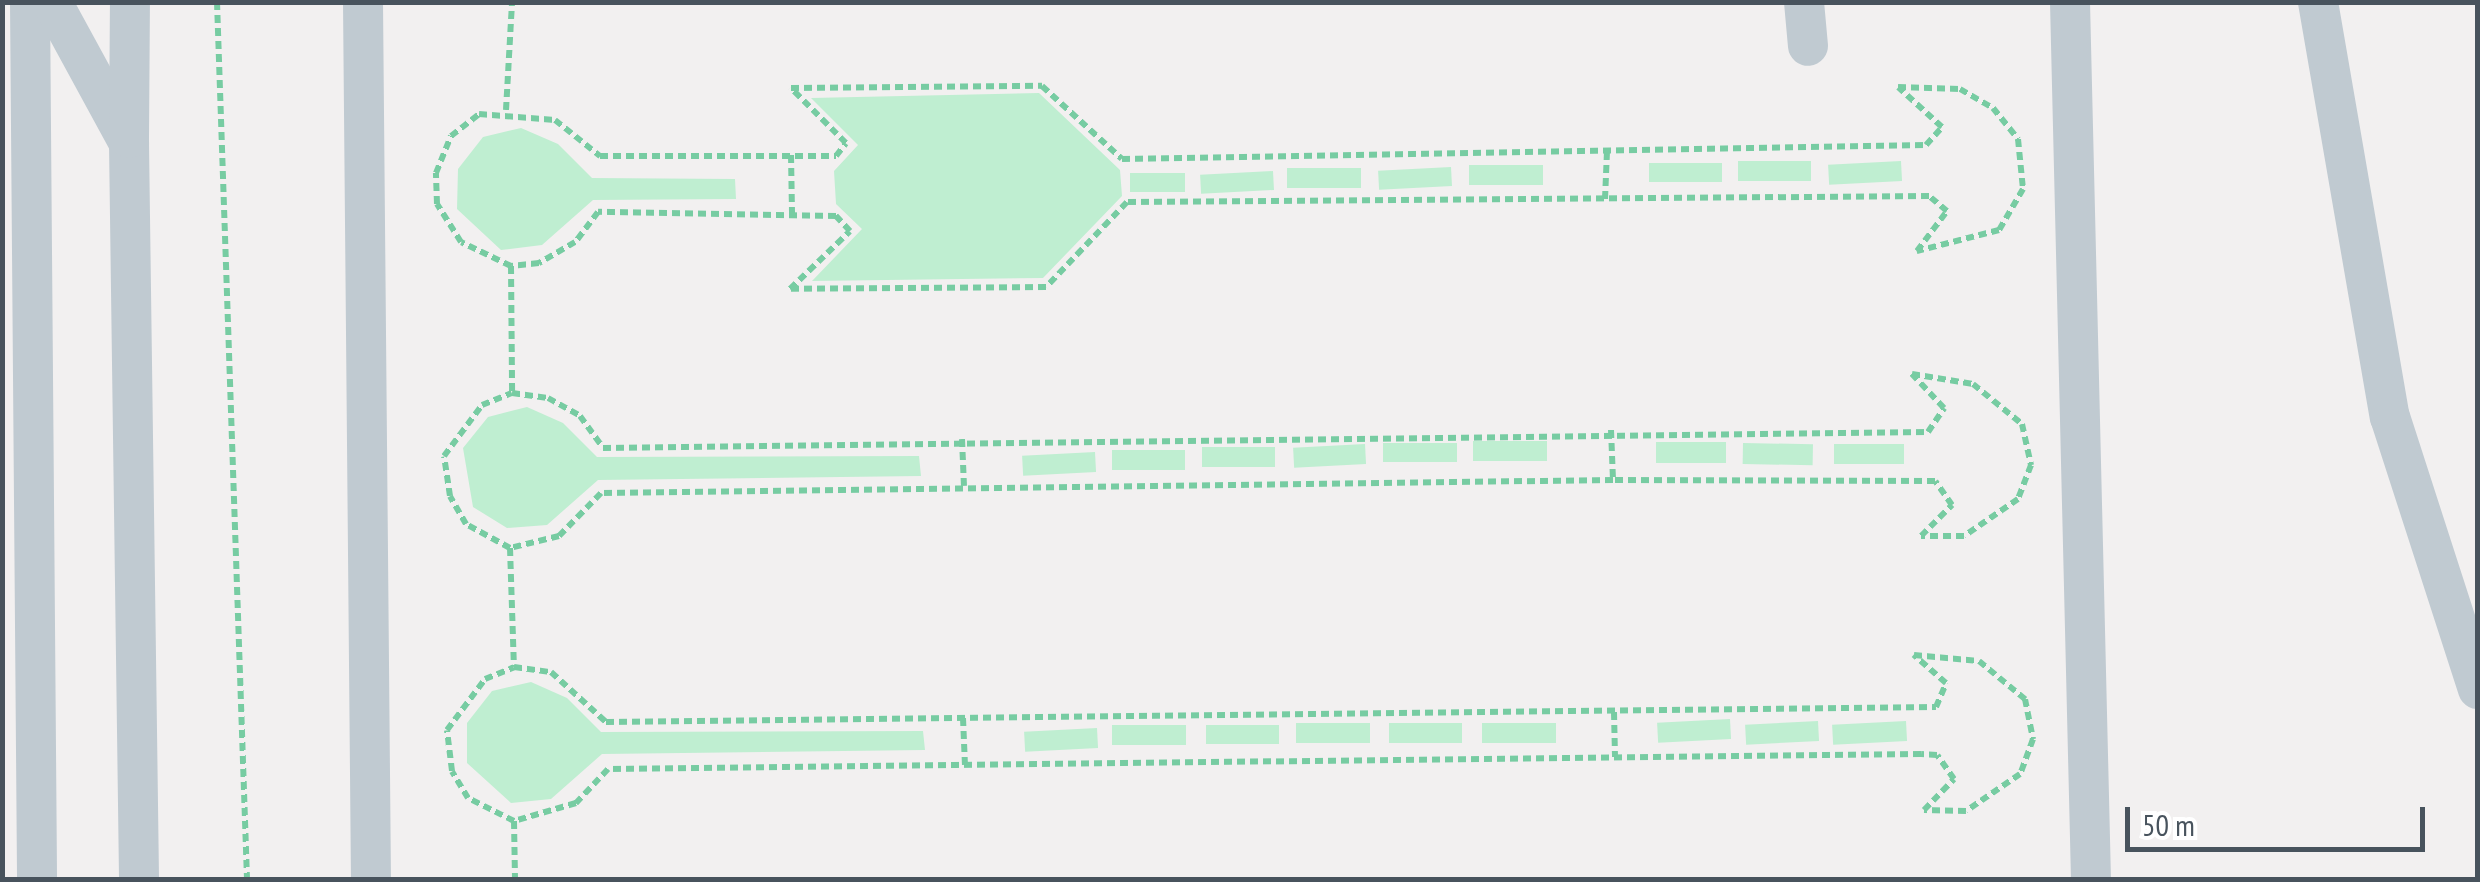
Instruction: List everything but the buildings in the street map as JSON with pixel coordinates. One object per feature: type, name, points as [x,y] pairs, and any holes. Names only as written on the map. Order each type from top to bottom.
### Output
[{"type":"street","points":[[30,2],[37,880]]},
{"type":"street","points":[[52,2],[129,143]]},
{"type":"street","points":[[130,2],[139,880]]},
{"type":"street","points":[[363,2],[370,880]]},
{"type":"street","points":[[1804,2],[1808,46]]},
{"type":"street","points":[[2070,2],[2090,880]]},
{"type":"street","points":[[2318,2],[2390,417],[2478,689]]},
{"type":"path","points":[[218,2],[247,880]]},
{"type":"path","points":[[506,110],[512,2]]},
{"type":"path","points":[[1042,86],[1122,159],[1926,145],[1942,127],[1898,87],[1960,89],[1993,108],[2018,139],[2022,189],[1999,230],[1917,250],[1947,210],[1930,196],[1127,202],[1046,287],[790,290],[850,231],[836,216],[598,212],[574,242],[538,263],[511,266],[462,242],[437,204],[451,136],[479,114],[506,110],[555,120],[600,156],[836,156],[846,143],[791,88],[1042,86]]},
{"type":"path","points":[[1605,199],[1607,150]]},
{"type":"path","points":[[792,154],[792,215]]},
{"type":"path","points":[[511,266],[512,393]]},
{"type":"path","points":[[1912,374],[1999,398],[2022,424],[2030,465],[2018,499],[1964,536],[1922,536],[1952,505],[1934,481],[1613,480],[601,493],[559,536],[510,548],[466,524],[450,496],[444,456],[482,405],[512,393],[548,398],[580,416],[603,448],[962,438],[1611,430],[1928,432],[1944,408],[1912,374]]},
{"type":"path","points":[[1611,430],[1613,480]]},
{"type":"path","points":[[962,438],[964,486]]},
{"type":"path","points":[[510,548],[514,667]]},
{"type":"path","points":[[1914,655],[2002,672],[2025,699],[2033,738],[2020,774],[1966,810],[1924,810],[1954,779],[1937,755],[1615,757],[608,769],[576,804],[514,821],[468,798],[452,770],[447,730],[485,678],[514,667],[551,672],[606,722],[1936,707],[1946,682],[1914,655]]},
{"type":"path","points":[[1614,712],[1615,757]]},
{"type":"path","points":[[963,718],[965,765]]},
{"type":"path","points":[[514,821],[515,880]]},
{"type":"green space","points":[[1039,93],[1120,170],[1122,196],[1043,278],[812,281],[862,229],[836,204],[834,171],[858,145],[811,98]]},
{"type":"green space","points":[[521,128],[558,144],[592,178],[735,179],[736,199],[593,200],[542,245],[501,250],[457,209],[458,169],[483,137]]},
{"type":"green space","points":[[1738,161],[1811,161],[1811,181],[1738,181]]},
{"type":"green space","points":[[1901,161],[1902,181],[1829,185],[1828,165]]},
{"type":"green space","points":[[1649,163],[1722,163],[1722,182],[1649,182]]},
{"type":"green space","points":[[1469,165],[1543,165],[1543,185],[1469,185]]},
{"type":"green space","points":[[1451,167],[1452,186],[1379,190],[1378,171]]},
{"type":"green space","points":[[1287,168],[1361,168],[1361,188],[1287,188]]},
{"type":"green space","points":[[1273,171],[1274,190],[1201,194],[1200,175]]},
{"type":"green space","points":[[1130,173],[1185,173],[1185,192],[1130,192]]},
{"type":"green space","points":[[527,407],[563,423],[597,457],[919,456],[921,476],[598,480],[547,525],[507,528],[473,507],[463,448],[488,417]]},
{"type":"green space","points":[[1473,441],[1547,441],[1547,461],[1473,461]]},
{"type":"green space","points":[[1656,442],[1726,442],[1726,463],[1656,463]]},
{"type":"green space","points":[[1383,443],[1457,443],[1457,462],[1383,462]]},
{"type":"green space","points":[[1743,443],[1813,444],[1813,465],[1743,464]]},
{"type":"green space","points":[[1365,444],[1366,464],[1294,468],[1293,448]]},
{"type":"green space","points":[[1834,444],[1904,444],[1904,464],[1834,464]]},
{"type":"green space","points":[[1202,447],[1275,447],[1275,467],[1202,467]]},
{"type":"green space","points":[[1112,450],[1185,450],[1185,470],[1112,470]]},
{"type":"green space","points":[[1095,452],[1096,472],[1023,476],[1022,456]]},
{"type":"green space","points":[[531,682],[567,698],[601,732],[923,731],[925,750],[602,754],[551,799],[511,803],[467,763],[467,723],[492,691]]},
{"type":"green space","points":[[1730,719],[1731,739],[1658,743],[1657,723]]},
{"type":"green space","points":[[1818,721],[1819,741],[1746,745],[1745,725]]},
{"type":"green space","points":[[1906,721],[1907,741],[1833,745],[1832,725]]},
{"type":"green space","points":[[1296,723],[1370,723],[1370,743],[1296,743]]},
{"type":"green space","points":[[1389,723],[1462,723],[1462,743],[1389,743]]},
{"type":"green space","points":[[1482,723],[1556,723],[1556,743],[1482,743]]},
{"type":"green space","points":[[1112,725],[1186,725],[1186,745],[1112,745]]},
{"type":"green space","points":[[1206,725],[1279,725],[1279,744],[1206,744]]},
{"type":"green space","points":[[1097,728],[1098,748],[1025,752],[1024,732]]}]
